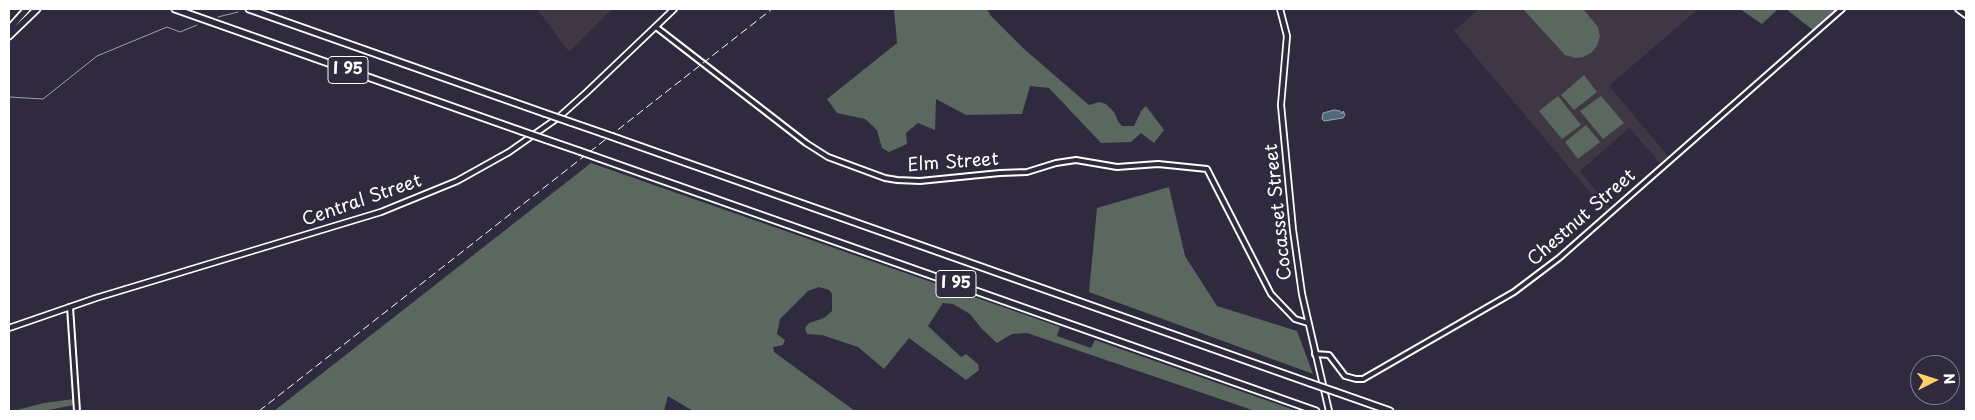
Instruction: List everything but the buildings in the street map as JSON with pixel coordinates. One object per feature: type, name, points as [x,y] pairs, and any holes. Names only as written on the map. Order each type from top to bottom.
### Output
[{"type":"highway","points":[[9,29],[27,9]]},
{"type":"highway","points":[[9,36],[37,9]]},
{"type":"highway","name":"I 95","points":[[176,9],[1316,411]]},
{"type":"highway","name":"I 95","points":[[249,9],[1390,411]]},
{"type":"main road","name":"Central Street","points":[[9,328],[70,307],[381,212],[457,181],[503,156],[552,122],[584,96],[674,9]]},
{"type":"main road","name":"Cocasset Street","points":[[1280,9],[1286,27],[1287,42],[1282,113],[1299,274],[1308,323],[1329,411]]},
{"type":"main road","points":[[1958,9],[1966,15]]},
{"type":"street","name":"Chestnut Street","points":[[1315,354],[1329,355],[1345,376],[1356,380],[1363,379],[1514,292],[1559,258],[1842,9]]},
{"type":"street","name":"Elm Street","points":[[656,26],[806,143],[828,157],[885,178],[920,181],[1027,172],[1056,163],[1076,160],[1117,167],[1158,164],[1208,170],[1272,294],[1295,319],[1308,323]]},
{"type":"street","points":[[70,307],[77,411]]},
{"type":"shaded area","points":[[537,9],[612,9],[569,52]]},
{"type":"shaded area","points":[[894,9],[987,9],[991,16],[1024,49],[1089,105],[1099,102],[1106,104],[1114,112],[1122,126],[1134,126],[1141,111],[1146,106],[1164,130],[1154,143],[1141,133],[1131,142],[1101,143],[1049,88],[1030,86],[1022,114],[966,115],[936,99],[935,130],[918,123],[906,133],[907,144],[889,152],[882,148],[877,130],[865,119],[837,113],[827,99],[897,43]]},
{"type":"shaded area","points":[[1479,9],[1698,9],[1609,86],[1668,156],[1660,163],[1629,128],[1580,171],[1610,208],[1606,211],[1454,31]]},
{"type":"shaded area","points":[[1523,9],[1583,9],[1598,27],[1600,36],[1597,46],[1591,53],[1583,57],[1576,58],[1565,55]]},
{"type":"shaded area","points":[[1740,9],[1778,9],[1762,24]]},
{"type":"shaded area","points":[[1786,9],[1837,9],[1813,30]]},
{"type":"shaded area","points":[[1584,75],[1597,92],[1574,110],[1561,95]]},
{"type":"shaded area","points":[[1558,96],[1581,125],[1562,139],[1539,111]]},
{"type":"shaded area","points":[[1601,96],[1624,123],[1603,139],[1580,111]]},
{"type":"shaded area","points":[[1586,125],[1600,142],[1578,159],[1565,142]]},
{"type":"shaded area","points":[[591,163],[1060,327],[1057,336],[1091,348],[1095,340],[1297,411],[1255,411],[1027,333],[1012,334],[997,343],[970,314],[953,304],[943,303],[928,326],[961,357],[966,354],[978,364],[979,370],[966,380],[909,338],[884,369],[858,347],[822,335],[807,334],[805,328],[809,323],[824,318],[832,311],[832,294],[829,290],[819,287],[808,291],[780,319],[777,334],[785,340],[783,345],[773,347],[774,352],[855,411],[693,411],[668,396],[664,411],[274,411]]},
{"type":"shaded area","points":[[1169,187],[1185,256],[1217,306],[1297,331],[1313,374],[1089,292],[1097,208]]},
{"type":"shaded area","points":[[74,399],[74,405],[43,411],[13,411],[44,403]]},
{"type":"water","points":[[1334,110],[1340,111],[1342,114],[1343,111],[1345,115],[1343,118],[1324,121],[1322,119],[1323,113]]},
{"type":"waterway","points":[[218,17],[238,12]]},
{"type":"waterway","points":[[9,97],[43,99],[97,56],[167,27],[180,32],[197,25]]},
{"type":"railway","points":[[259,411],[772,9]]}]
